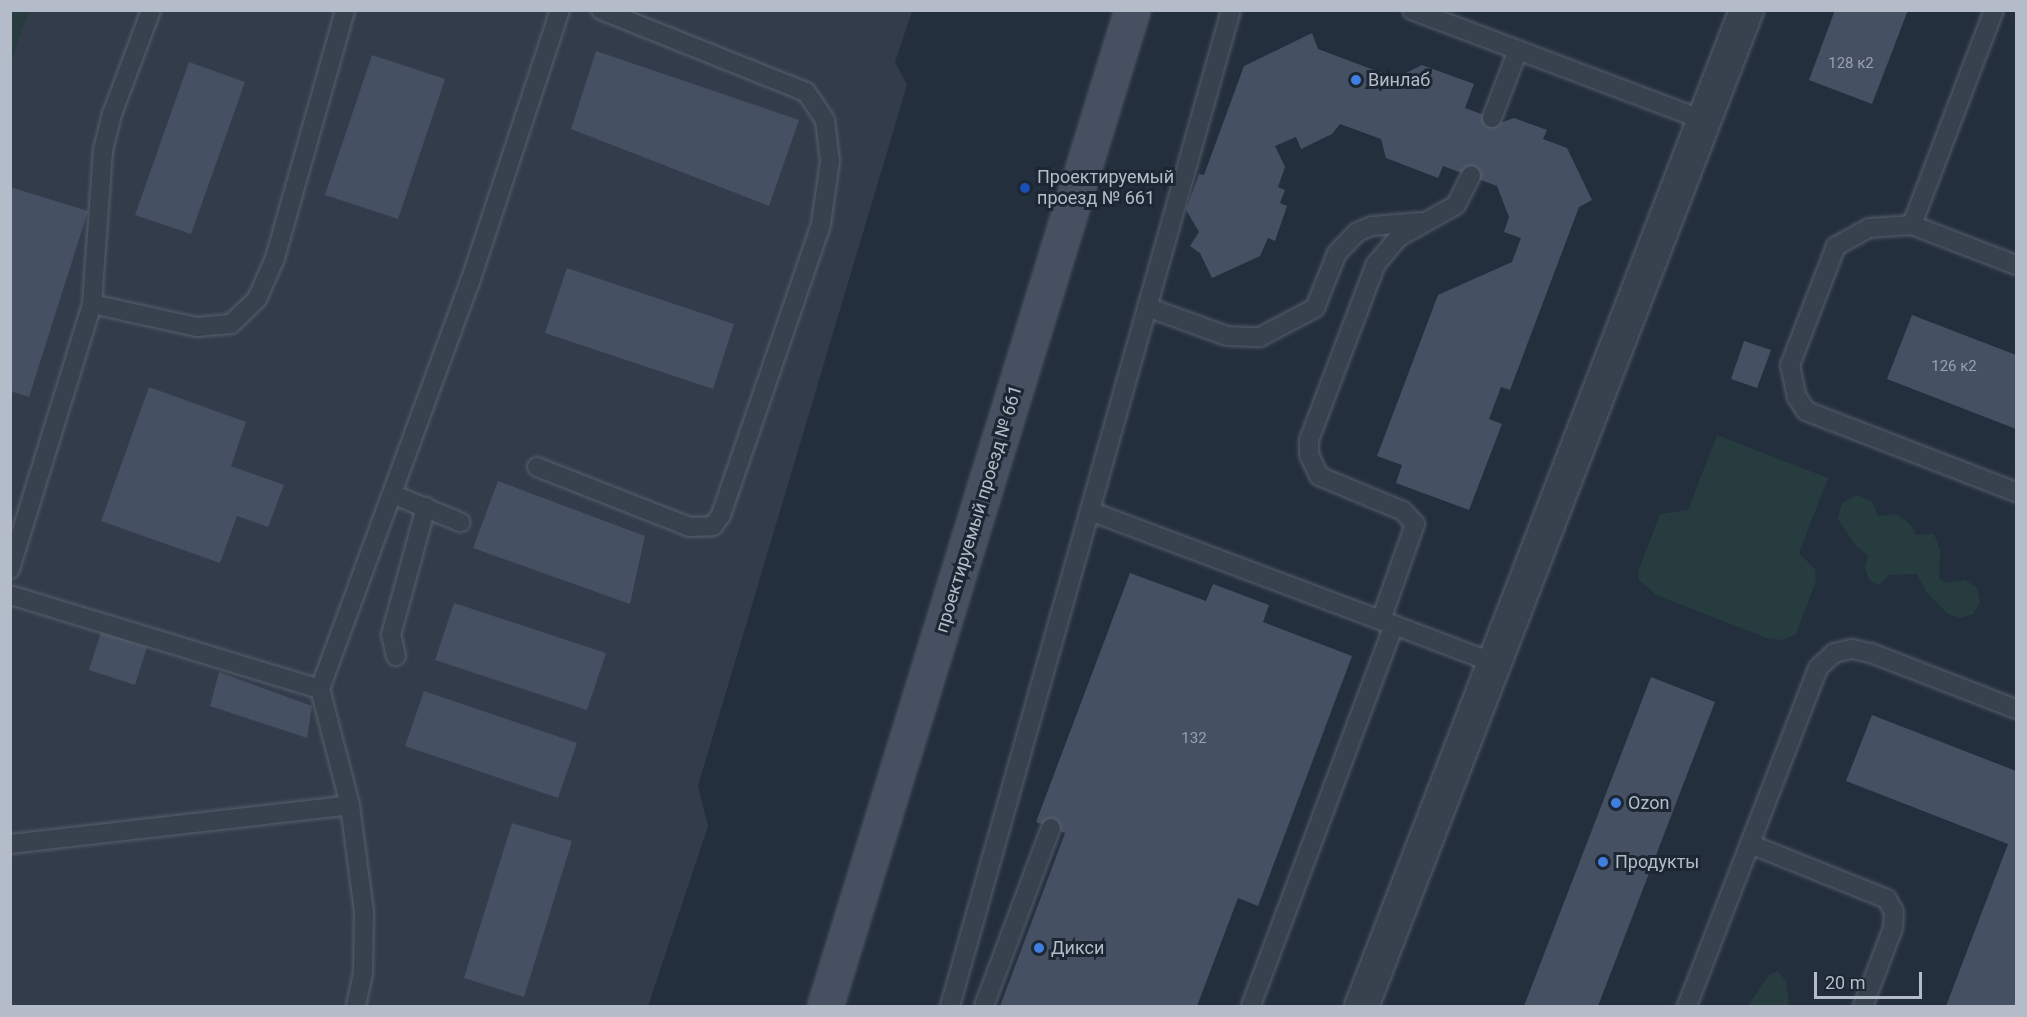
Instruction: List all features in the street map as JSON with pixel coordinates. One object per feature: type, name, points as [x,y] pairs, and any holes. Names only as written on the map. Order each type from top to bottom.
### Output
[{"type":"main road","name":"проектируемый проезд № 661","points":[[825,1006],[1132,10]]},
{"type":"street","points":[[1361,1006],[1746,10]]},
{"type":"lane","points":[[10,569],[92,304],[104,150],[112,114],[151,10]]},
{"type":"lane","points":[[92,304],[197,327],[231,324],[257,299],[275,258],[345,10]]},
{"type":"lane","points":[[356,1006],[363,973],[364,912],[350,805],[320,689],[470,282],[560,10]]},
{"type":"lane","points":[[537,467],[689,527],[714,526],[721,515],[818,235],[830,161],[825,120],[806,92],[601,10]]},
{"type":"lane","points":[[950,1006],[1231,10]]},
{"type":"lane","points":[[1412,10],[1703,120]]},
{"type":"lane","points":[[1912,225],[1995,10]]},
{"type":"lane","points":[[1492,118],[1518,50]]},
{"type":"lane","points":[[1251,1006],[1388,623],[1415,524],[1403,511],[1319,476],[1309,455],[1309,440],[1376,264],[1391,244],[1456,205],[1471,176]]},
{"type":"lane","points":[[1147,307],[1227,336],[1260,337],[1315,308],[1337,253],[1357,232],[1372,226],[1428,222]]},
{"type":"lane","points":[[2016,266],[1912,225],[1869,228],[1836,246],[1790,365],[1797,397],[1806,411],[2016,492]]},
{"type":"lane","points":[[392,494],[460,522]]},
{"type":"lane","points":[[396,656],[391,635],[426,507]]},
{"type":"lane","points":[[1090,511],[1494,663]]},
{"type":"lane","points":[[10,595],[320,689]]},
{"type":"lane","points":[[1687,1006],[1818,668],[1834,653],[1852,649],[1871,653],[2016,709]]},
{"type":"lane","points":[[10,844],[350,805]]},
{"type":"lane","points":[[984,1006],[1051,828]]},
{"type":"lane","points":[[1750,844],[1887,899],[1894,912],[1893,928],[1863,1006]]},
{"type":"shaded area","points":[[10,11],[912,11],[895,62],[907,85],[698,786],[708,826],[648,1006],[11,1006]]},
{"type":"green space","points":[[10,11],[29,11],[11,61]]},
{"type":"green space","points":[[1717,435],[1828,478],[1799,553],[1815,569],[1816,581],[1796,634],[1783,640],[1767,638],[1656,595],[1639,580],[1638,572],[1660,514],[1688,510]]},
{"type":"green space","points":[[1857,495],[1872,501],[1878,516],[1896,514],[1910,524],[1916,535],[1934,534],[1940,550],[1939,579],[1947,583],[1965,580],[1977,588],[1980,602],[1973,614],[1960,618],[1947,613],[1927,593],[1917,574],[1889,575],[1879,585],[1869,580],[1865,568],[1868,555],[1855,545],[1838,519],[1842,503]]},
{"type":"green space","points":[[1778,971],[1786,981],[1789,1006],[1748,1006],[1769,975]]},
{"type":"building","points":[[1835,10],[1908,10],[1872,104],[1809,80]]},
{"type":"building","points":[[1312,33],[1318,49],[1403,81],[1406,73],[1422,65],[1474,84],[1465,108],[1503,122],[1514,118],[1547,130],[1543,139],[1567,148],[1592,200],[1579,207],[1510,390],[1501,387],[1489,419],[1502,424],[1469,510],[1396,483],[1402,465],[1377,456],[1438,295],[1512,262],[1521,238],[1504,232],[1509,217],[1497,186],[1443,166],[1438,178],[1386,158],[1381,139],[1340,124],[1332,134],[1301,149],[1296,137],[1275,146],[1285,167],[1278,187],[1285,190],[1280,203],[1287,206],[1275,241],[1268,238],[1260,256],[1212,278],[1200,253],[1190,246],[1199,232],[1186,210],[1199,174],[1204,175],[1244,66]]},
{"type":"building","points":[[596,51],[799,120],[769,206],[571,129]]},
{"type":"building","points":[[372,55],[445,79],[398,219],[325,195]]},
{"type":"building","points":[[189,62],[245,82],[191,234],[135,215]]},
{"type":"building","points":[[10,187],[88,211],[29,397],[10,391]]},
{"type":"building","points":[[567,268],[734,324],[713,389],[545,333]]},
{"type":"building","points":[[1912,315],[2016,355],[2016,429],[1887,379]]},
{"type":"building","points":[[1744,341],[1771,350],[1757,388],[1731,379]]},
{"type":"building","points":[[149,387],[246,422],[231,466],[284,485],[268,527],[237,516],[220,563],[101,521]]},
{"type":"building","points":[[498,481],[645,536],[630,604],[473,548]]},
{"type":"building","points":[[1130,573],[1206,601],[1213,584],[1269,605],[1263,622],[1352,656],[1258,906],[1238,898],[1197,1006],[1000,1006],[1065,833],[1036,822]]},
{"type":"building","points":[[454,603],[606,653],[587,710],[435,660]]},
{"type":"building","points":[[101,632],[147,647],[135,685],[89,670]]},
{"type":"building","points":[[219,672],[312,706],[307,738],[210,706]]},
{"type":"building","points":[[1651,677],[1715,702],[1598,1006],[1524,1006]]},
{"type":"building","points":[[424,691],[577,743],[558,798],[405,746]]},
{"type":"building","points":[[1872,715],[2016,771],[2016,1006],[1946,1006],[2008,844],[1846,781]]},
{"type":"building","points":[[512,823],[572,841],[524,997],[464,978]]},
{"type":"place","name":"Винлаб","points":[[1356,80]]},
{"type":"place","name":"Проектируемый проезд № 661","points":[[1025,188]]},
{"type":"place","name":"Ozon","points":[[1616,803]]},
{"type":"place","name":"Продукты","points":[[1603,862]]},
{"type":"place","name":"Дикси","points":[[1039,948]]}]
